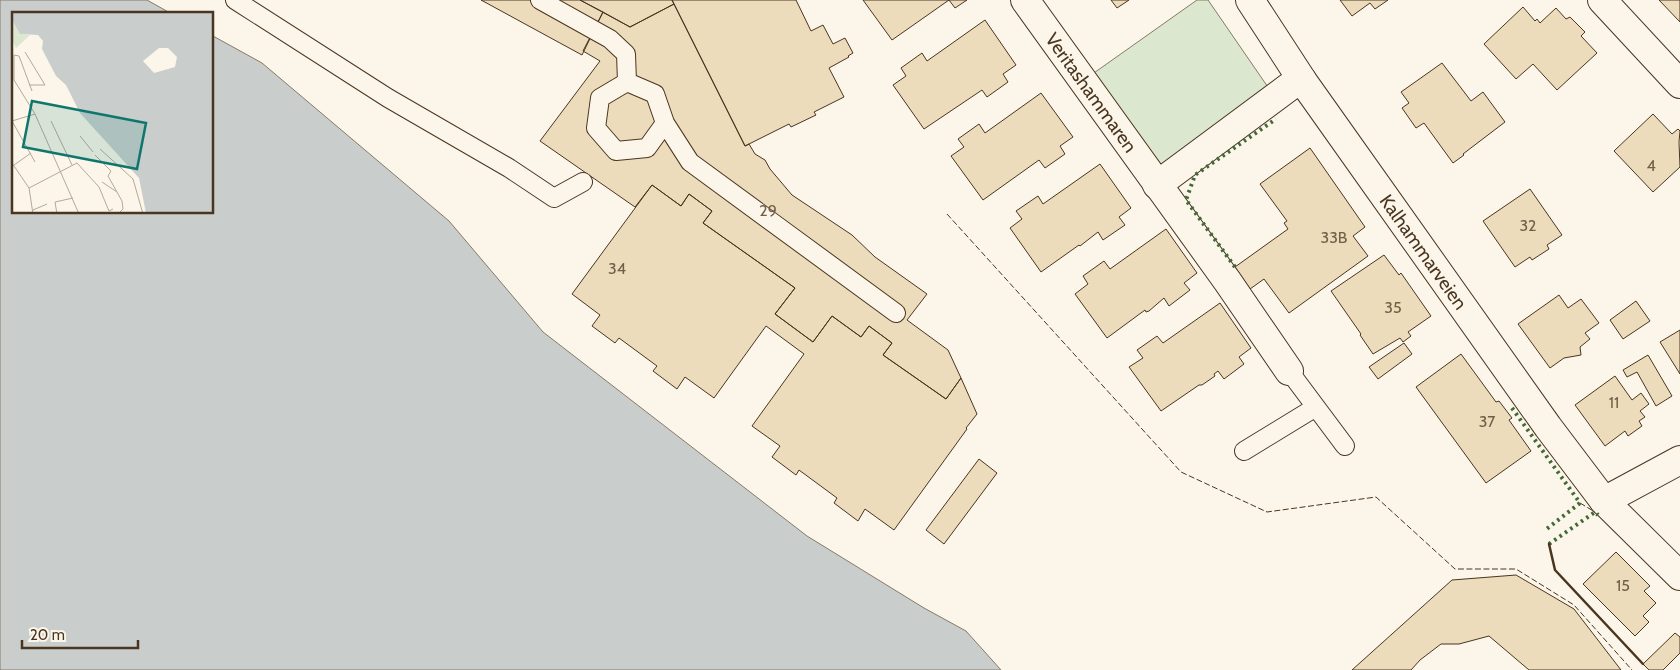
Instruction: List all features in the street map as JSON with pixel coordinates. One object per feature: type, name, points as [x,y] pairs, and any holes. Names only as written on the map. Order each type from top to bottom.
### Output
[{"type":"street","name":"Veritashammaren","points":[[1025,0],[1228,282],[1289,371]]},
{"type":"street","name":"Kalhammarveien","points":[[1250,0],[1302,80],[1548,427],[1604,501],[1680,576]]},
{"type":"street","points":[[1602,0],[1680,84]]},
{"type":"street","points":[[1157,185],[1289,87],[1302,80]]},
{"type":"street","points":[[1604,501],[1680,460]]},
{"type":"lane","points":[[236,0],[388,98],[509,168],[554,198],[583,182]]},
{"type":"lane","points":[[540,0],[610,39],[626,54],[627,82]]},
{"type":"lane","points":[[627,82],[655,94],[664,123],[690,162],[896,313]]},
{"type":"lane","points":[[627,82],[600,98],[596,128],[616,151],[647,148],[664,123]]},
{"type":"lane","points":[[1289,371],[1345,446]]},
{"type":"lane","points":[[1244,451],[1316,407]]},
{"type":"green space","points":[[1197,0],[1208,0],[1272,93],[1155,178],[1084,80]]},
{"type":"shaded area","points":[[0,0],[147,0],[168,12],[12,12],[12,214],[214,214],[214,37],[262,63],[449,221],[543,332],[807,536],[924,608],[966,631],[1001,670],[0,670]]},
{"type":"building","points":[[481,0],[580,0],[603,12],[582,55]]},
{"type":"building","points":[[580,0],[672,0],[674,4],[630,27]]},
{"type":"building","points":[[672,0],[796,0],[811,31],[823,25],[833,44],[845,38],[853,53],[829,68],[844,97],[814,112],[816,115],[791,127],[789,124],[745,146]]},
{"type":"building","points":[[863,0],[949,0],[892,40]]},
{"type":"building","points":[[949,0],[967,0],[955,8]]},
{"type":"building","points":[[1111,0],[1129,0],[1117,8]]},
{"type":"building","points":[[1340,0],[1388,0],[1375,9],[1370,3],[1352,16]]},
{"type":"building","points":[[1659,0],[1680,0],[1680,22]]},
{"type":"building","points":[[674,4],[745,146],[749,144],[755,154],[765,160],[770,169],[792,195],[852,235],[875,257],[927,294],[907,320],[948,350],[961,378],[946,399],[883,355],[892,343],[869,326],[861,337],[832,316],[813,342],[775,314],[795,288],[703,223],[712,211],[689,194],[681,206],[652,185],[635,207],[540,141],[600,61],[583,51],[603,12],[630,27]]},
{"type":"building","points":[[1523,7],[1535,21],[1537,19],[1540,23],[1556,8],[1566,19],[1570,17],[1585,32],[1581,36],[1597,53],[1557,90],[1533,64],[1516,79],[1484,44]]},
{"type":"building","points":[[985,20],[1016,65],[1003,74],[1008,82],[987,97],[982,90],[924,129],[893,85],[906,76],[901,68],[922,53],[927,61]]},
{"type":"building","points":[[1442,63],[1471,101],[1483,92],[1505,122],[1453,163],[1424,123],[1416,128],[1402,108],[1409,103],[1401,92]]},
{"type":"building","points":[[1041,93],[1073,137],[1060,146],[1065,154],[1045,168],[1039,160],[983,200],[951,156],[964,147],[958,139],[979,124],[985,133]]},
{"type":"building","points":[[1653,114],[1672,134],[1678,129],[1680,131],[1680,167],[1653,192],[1614,151]]},
{"type":"building","points":[[1310,148],[1365,227],[1353,236],[1368,256],[1289,313],[1264,279],[1250,289],[1235,267],[1288,229],[1284,223],[1287,221],[1260,184]]},
{"type":"building","points":[[1100,164],[1131,208],[1119,217],[1125,225],[1103,240],[1098,232],[1041,272],[1010,228],[1022,219],[1016,211],[1038,196],[1043,204]]},
{"type":"building","points":[[652,185],[681,206],[689,194],[712,211],[703,223],[795,288],[775,314],[813,342],[832,316],[861,337],[869,326],[892,343],[883,355],[946,399],[961,378],[977,414],[894,530],[865,509],[858,521],[834,503],[837,498],[799,470],[796,475],[772,457],[780,446],[752,426],[804,354],[766,326],[714,398],[685,377],[677,389],[653,371],[657,366],[619,338],[615,343],[592,326],[600,315],[572,294]]},
{"type":"building","points":[[1530,189],[1562,235],[1547,245],[1549,249],[1532,260],[1530,257],[1515,267],[1483,221]]},
{"type":"building","points":[[1166,229],[1197,273],[1184,283],[1190,290],[1169,306],[1164,298],[1149,311],[1146,312],[1145,310],[1107,338],[1075,294],[1088,284],[1083,276],[1104,261],[1110,269]]},
{"type":"building","points":[[1384,255],[1399,275],[1401,273],[1431,316],[1408,332],[1411,336],[1403,342],[1400,338],[1373,354],[1331,291]]},
{"type":"building","points":[[1559,295],[1568,308],[1581,299],[1599,323],[1585,333],[1590,339],[1580,347],[1581,355],[1564,358],[1550,368],[1518,324]]},
{"type":"building","points":[[1636,301],[1650,321],[1623,339],[1610,320]]},
{"type":"building","points":[[1220,303],[1251,348],[1239,357],[1244,364],[1224,379],[1218,371],[1214,374],[1215,376],[1161,411],[1129,367],[1143,358],[1137,350],[1157,336],[1163,343]]},
{"type":"building","points":[[1680,330],[1680,374],[1660,342]]},
{"type":"building","points":[[1404,343],[1412,354],[1378,379],[1369,367]]},
{"type":"building","points":[[1461,354],[1496,402],[1499,401],[1512,418],[1509,420],[1531,451],[1486,483],[1416,387]]},
{"type":"building","points":[[1648,355],[1672,396],[1656,406],[1637,372],[1627,377],[1623,370]]},
{"type":"building","points":[[1615,376],[1632,400],[1641,393],[1649,404],[1640,411],[1645,417],[1639,421],[1642,426],[1628,436],[1625,431],[1605,446],[1575,405]]},
{"type":"building","points":[[979,459],[997,473],[944,544],[926,530]]},
{"type":"building","points":[[1616,552],[1650,586],[1644,591],[1656,603],[1643,616],[1649,622],[1635,636],[1583,584]]},
{"type":"building","points":[[1516,575],[1574,609],[1621,670],[1529,670],[1489,636],[1459,644],[1441,644],[1420,660],[1411,670],[1352,670],[1452,580]]},
{"type":"building","points":[[1675,633],[1680,637],[1680,653],[1663,670],[1649,670],[1643,664]]},
{"type":"hedge","points":[[1235,267],[1186,200],[1195,175],[1276,119]]},
{"type":"hedge","points":[[1512,408],[1580,503],[1544,531]]},
{"type":"hedge","points":[[1549,544],[1595,512],[1598,515]]},
{"type":"fence","points":[[947,214],[1181,472],[1267,512],[1376,497],[1455,569],[1516,569],[1574,605],[1632,670]]},
{"type":"fence","points":[[1580,503],[1595,512]]},
{"type":"wall","points":[[1549,544],[1555,570],[1643,664]]}]
